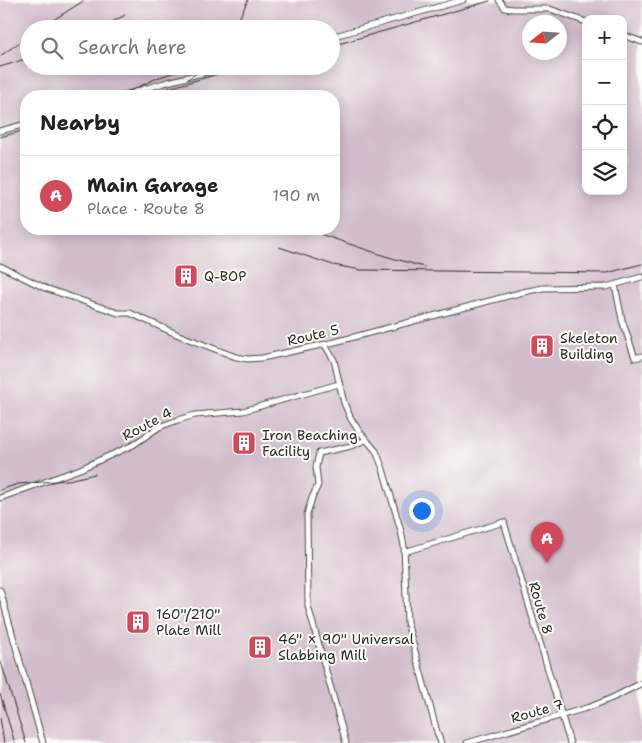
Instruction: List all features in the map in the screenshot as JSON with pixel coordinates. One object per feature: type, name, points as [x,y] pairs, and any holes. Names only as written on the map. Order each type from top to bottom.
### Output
[{"type":"street","points":[[340,34],[463,0]]},
{"type":"street","points":[[499,0],[506,8],[550,9],[582,21]]},
{"type":"street","points":[[627,36],[642,42]]},
{"type":"street","points":[[141,90],[195,75]]},
{"type":"street","points":[[0,131],[20,126]]},
{"type":"street","name":"Route 5","points":[[0,266],[46,288],[118,313],[130,313],[181,336],[236,357],[248,359],[262,358],[325,344],[523,292],[543,288],[606,287],[642,277]]},
{"type":"street","points":[[615,285],[622,320],[635,358],[642,356]]},
{"type":"street","points":[[325,344],[334,360],[344,403],[351,418],[376,451],[384,469],[401,531],[404,552],[407,622],[441,743]]},
{"type":"street","name":"Route 4","points":[[0,498],[89,465],[132,445],[159,427],[178,420],[195,415],[243,411],[339,384]]},
{"type":"street","points":[[346,743],[308,606],[306,514],[318,485],[316,467],[319,453],[351,446],[366,440]]},
{"type":"street","name":"Route 8","points":[[404,552],[504,522],[570,743]]},
{"type":"street","points":[[0,590],[44,743]]},
{"type":"street","name":"Route 7","points":[[467,743],[562,716],[612,698],[642,683]]},
{"type":"shaded area","points":[[0,0],[642,0],[642,743],[0,743]]},
{"type":"railway","points":[[53,20],[85,0]]},
{"type":"railway","points":[[238,20],[248,0]]},
{"type":"railway","points":[[340,43],[490,1]]},
{"type":"railway","points":[[116,20],[125,15]]},
{"type":"railway","points":[[0,56],[20,42]]},
{"type":"railway","points":[[0,67],[20,61]]},
{"type":"railway","points":[[132,90],[166,75]]},
{"type":"railway","points":[[188,79],[194,75]]},
{"type":"railway","points":[[162,90],[214,75]]},
{"type":"railway","points":[[0,137],[20,132]]},
{"type":"railway","points":[[323,235],[424,267]]},
{"type":"railway","points":[[279,247],[333,265],[361,270],[607,273],[642,264]]},
{"type":"railway","points":[[0,490],[18,484],[68,480],[95,474]]},
{"type":"railway","points":[[0,659],[26,743]]},
{"type":"railway","points":[[0,694],[15,743]]},
{"type":"railway","points":[[0,718],[4,743]]},
{"type":"place","name":"Q-BOP","points":[[186,276]]},
{"type":"place","name":"Skeleton Building","points":[[542,346]]},
{"type":"place","name":"Iron Beaching Facility","points":[[244,443]]},
{"type":"place","name":"Main Garage","points":[[547,563]]},
{"type":"place","name":"160\"/210\" Plate Mill","points":[[138,622]]},
{"type":"place","name":"46\" × 90\" Universal Slabbing Mill","points":[[260,647]]}]
